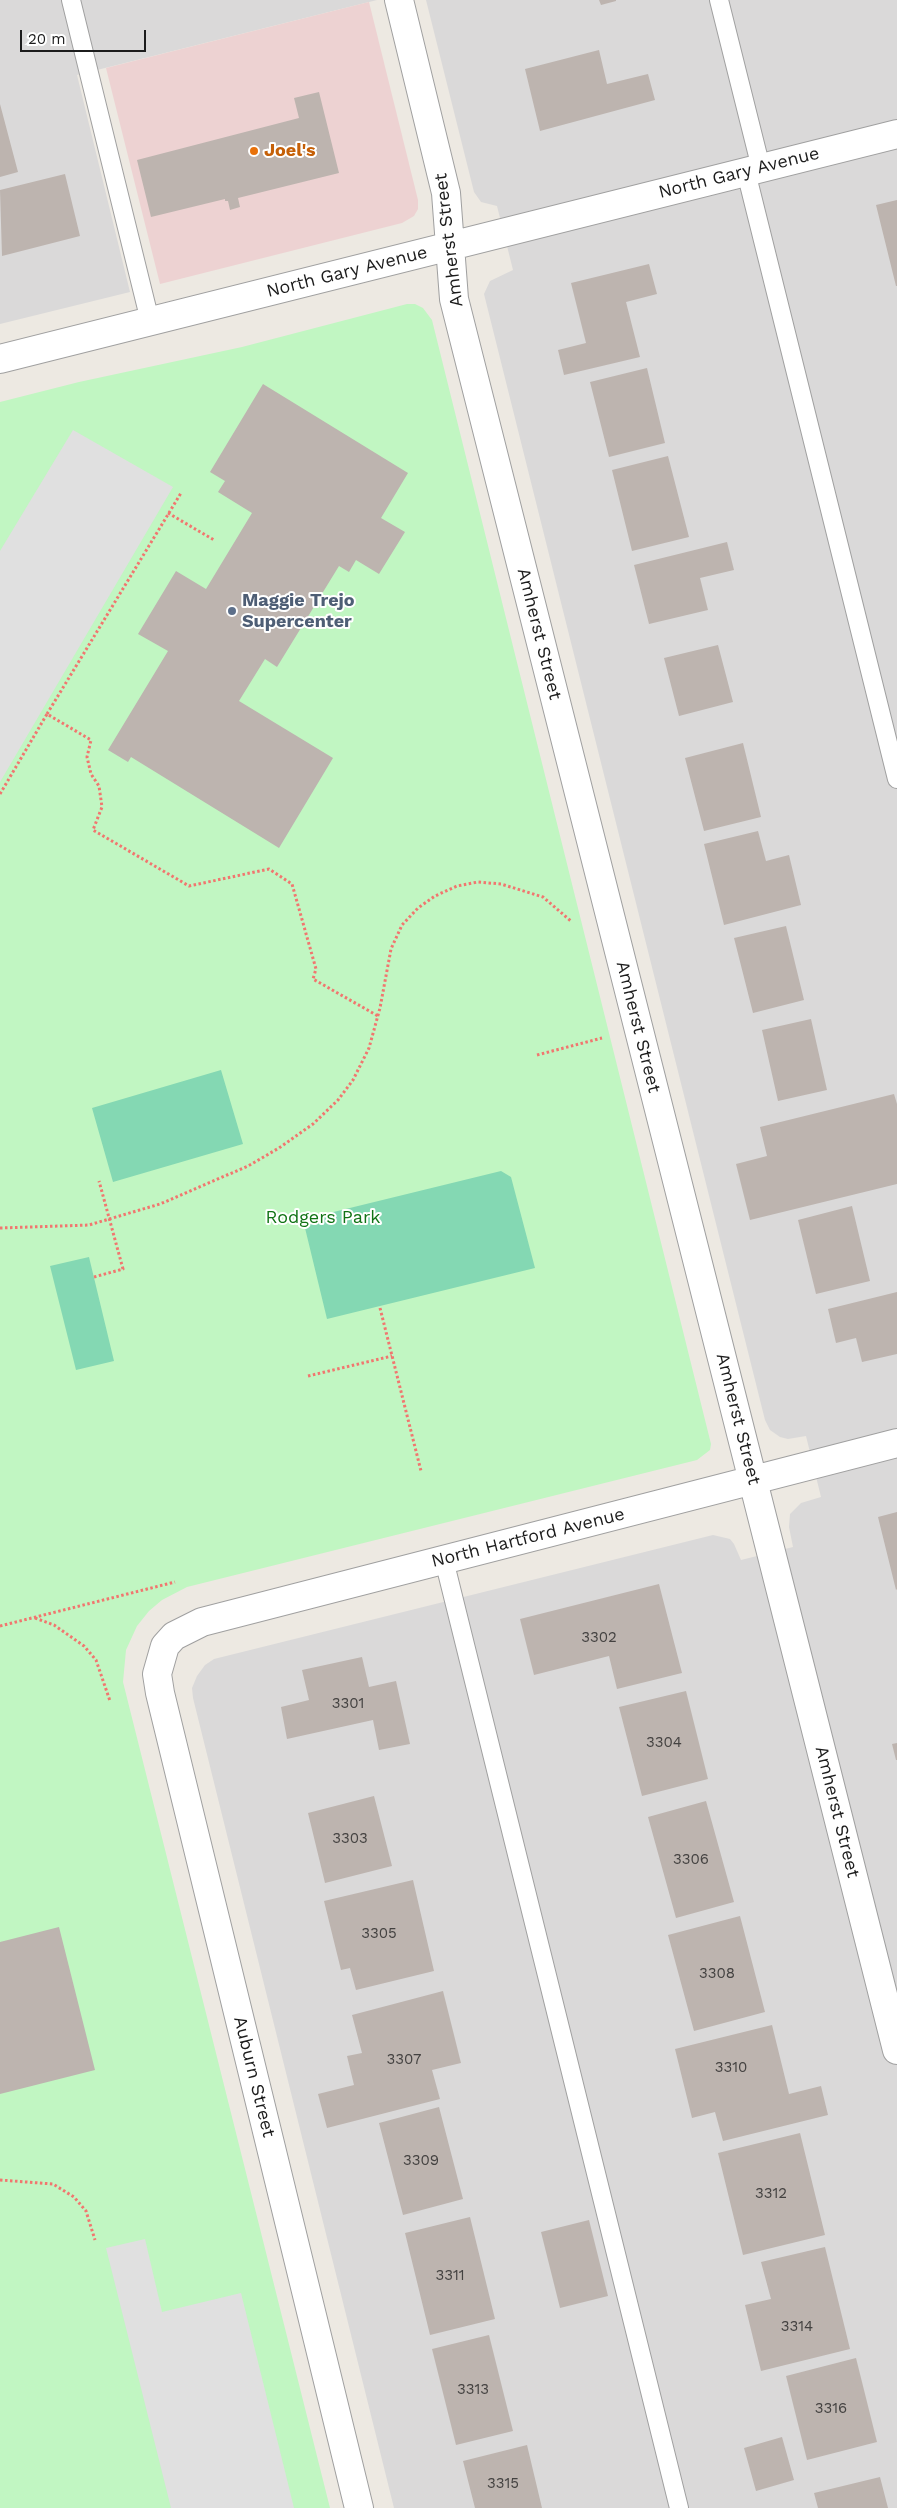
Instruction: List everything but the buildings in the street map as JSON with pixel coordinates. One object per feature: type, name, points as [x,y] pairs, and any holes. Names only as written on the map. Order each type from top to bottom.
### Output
[{"type":"street","name":"Amherst Street","points":[[399,0],[446,193],[454,299],[897,2050]]},
{"type":"street","name":"North Gary Avenue","points":[[0,359],[897,134]]},
{"type":"street","name":"North Hartford Avenue","points":[[165,1646],[174,1636],[202,1622],[897,1443]]},
{"type":"street","name":"Auburn Street","points":[[165,1646],[156,1674],[160,1693],[359,2508]]},
{"type":"lane","points":[[71,0],[150,321]]},
{"type":"lane","points":[[719,0],[753,170],[897,779]]},
{"type":"lane","points":[[444,1560],[680,2508]]},
{"type":"path","points":[[0,794],[181,493]]},
{"type":"path","points":[[168,513],[214,540]]},
{"type":"path","points":[[48,714],[91,740],[86,758],[102,797],[102,807],[93,830],[189,886],[269,869],[292,884],[316,969],[313,979],[378,1016]]},
{"type":"path","points":[[0,1228],[89,1225],[160,1204],[248,1166],[279,1148],[313,1124],[338,1100],[354,1080],[368,1048],[378,1016],[391,949],[402,925],[418,908],[435,896],[457,886],[478,882],[501,884],[543,898],[572,922]]},
{"type":"path","points":[[537,1055],[602,1038]]},
{"type":"path","points":[[94,1277],[123,1269],[98,1181]]},
{"type":"path","points":[[380,1308],[421,1471]]},
{"type":"path","points":[[308,1376],[392,1356]]},
{"type":"path","points":[[0,1626],[175,1582]]},
{"type":"path","points":[[33,1618],[54,1625],[84,1646],[96,1660],[110,1701]]},
{"type":"path","points":[[0,2180],[53,2184],[74,2197],[86,2210],[95,2240]]},
{"type":"shaded area","points":[[0,0],[377,0],[77,75],[130,292],[0,324]]},
{"type":"shaded area","points":[[426,0],[897,0],[897,2508],[394,2508],[193,1698],[192,1688],[197,1676],[205,1665],[214,1659],[713,1535],[730,1539],[741,1560],[793,1547],[789,1527],[790,1514],[801,1503],[821,1497],[806,1436],[788,1439],[780,1437],[770,1430],[765,1420],[484,294],[490,281],[513,270],[497,206],[481,202],[474,192]]},
{"type":"shaded area","points":[[369,2],[418,200],[418,209],[414,216],[402,223],[160,284],[106,68]]},
{"type":"shaded area","points":[[73,430],[173,487],[0,782],[0,551]]},
{"type":"shaded area","points":[[145,2239],[162,2312],[241,2293],[294,2508],[171,2508],[106,2248]]},
{"type":"green space","name":"Rodgers Park","points":[[407,304],[415,304],[423,308],[432,320],[711,1444],[710,1450],[697,1460],[187,1587],[162,1600],[149,1611],[137,1626],[126,1650],[123,1682],[330,2508],[0,2508],[0,402],[79,382],[242,347]]},
{"type":"green space","points":[[221,1070],[243,1144],[113,1182],[92,1108]]},
{"type":"green space","points":[[501,1171],[511,1177],[535,1268],[327,1319],[305,1228],[313,1217]]},
{"type":"green space","points":[[89,1257],[114,1361],[76,1370],[50,1266]]},
{"type":"place","name":"Joel's","points":[[254,151]]},
{"type":"place","name":"Maggie Trejo Supercenter","points":[[232,611]]}]
